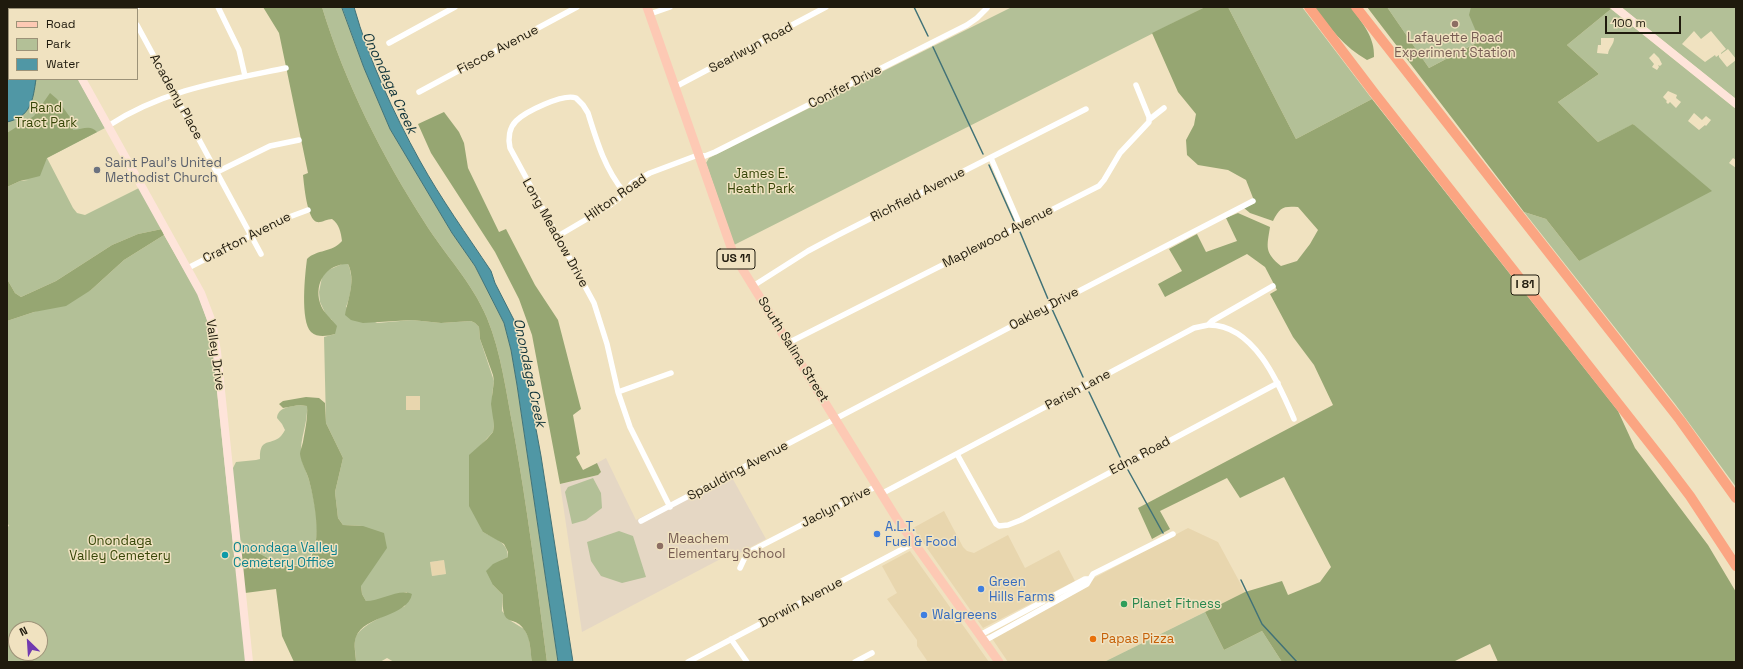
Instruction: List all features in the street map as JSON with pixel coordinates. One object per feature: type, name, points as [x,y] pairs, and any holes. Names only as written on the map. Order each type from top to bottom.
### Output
[{"type":"highway","name":"I 81","points":[[1309,7],[1375,94],[1665,462],[1690,496],[1736,566]]},
{"type":"highway","points":[[1356,7],[1675,414],[1736,498]]},
{"type":"main road","points":[[1615,7],[1736,104]]},
{"type":"main road","name":"South Salina Street","points":[[649,10],[732,250],[879,490],[914,543],[999,662]]},
{"type":"main road","name":"Valley Drive","points":[[83,80],[188,268],[209,311],[217,352],[249,662]]},
{"type":"street","points":[[218,7],[239,50],[245,76]]},
{"type":"street","points":[[389,43],[455,7]]},
{"type":"street","name":"Fiscoe Avenue","points":[[419,92],[577,7]]},
{"type":"street","points":[[649,10],[670,7]]},
{"type":"street","name":"Searlwyn Road","points":[[675,87],[826,7]]},
{"type":"street","name":"Conifer Drive","points":[[698,155],[705,156],[715,152],[967,25],[987,8]]},
{"type":"street","name":"Academy Place","points":[[138,27],[261,254]]},
{"type":"street","points":[[108,126],[173,94],[245,76],[286,68]]},
{"type":"street","points":[[1136,85],[1150,119]]},
{"type":"street","name":"Long Meadow Drive","points":[[624,192],[614,180],[606,166],[588,113],[576,98],[565,97],[524,114],[516,121],[508,138],[510,148],[594,303],[607,344],[618,392],[630,427],[670,507]]},
{"type":"street","name":"Maplewood Avenue","points":[[788,343],[1099,186],[1120,153],[1149,122],[1150,119],[1164,108]]},
{"type":"street","name":"Richfield Avenue","points":[[753,286],[808,251],[1086,109]]},
{"type":"street","points":[[217,172],[270,146],[299,140]]},
{"type":"street","name":"Hilton Road","points":[[558,236],[609,206],[632,183],[650,174],[698,155]]},
{"type":"street","points":[[991,158],[1020,225]]},
{"type":"street","name":"Oakley Drive","points":[[835,419],[1253,201]]},
{"type":"street","name":"Crafton Avenue","points":[[188,268],[251,234],[281,220],[308,210]]},
{"type":"street","name":"Parish Lane","points":[[879,490],[957,454],[1194,328],[1208,325],[1212,321],[1273,286]]},
{"type":"street","points":[[1208,325],[1217,325],[1230,329],[1254,348],[1278,384],[1294,419]]},
{"type":"street","points":[[618,392],[671,373]]},
{"type":"street","name":"Edna Road","points":[[957,454],[996,524],[1002,526],[1021,520],[1278,384]]},
{"type":"street","name":"Spaulding Avenue","points":[[641,521],[835,419]]},
{"type":"street","name":"Jaclyn Drive","points":[[740,568],[742,560],[747,553],[879,490]]},
{"type":"street","points":[[982,638],[1087,584],[1094,574],[1173,534]]},
{"type":"street","name":"Dorwin Avenue","points":[[688,662],[914,543]]},
{"type":"street","points":[[731,639],[747,662]]},
{"type":"street","points":[[855,662],[872,653]]},
{"type":"shaded area","points":[[406,396],[420,396],[420,410],[406,410]]},
{"type":"shaded area","name":"Meachem Elementary School","points":[[606,458],[636,520],[729,472],[766,539],[732,557],[730,554],[582,632],[560,484],[598,475],[601,472],[597,463]]},
{"type":"shaded area","points":[[944,511],[963,547],[967,551],[974,553],[1008,535],[1025,568],[1059,550],[1075,581],[983,628],[913,528]]},
{"type":"shaded area","points":[[1188,528],[1218,542],[1245,592],[1104,662],[1008,662],[989,634]]},
{"type":"shaded area","points":[[910,551],[989,662],[928,662],[917,646],[917,640],[887,599],[897,593],[882,566]]},
{"type":"shaded area","points":[[444,560],[446,574],[432,576],[430,562]]},
{"type":"green space","name":"Rand Tract Park","points":[[7,7],[37,7],[38,8],[8,8],[8,80],[79,80],[105,128],[47,158],[73,208],[77,213],[85,215],[139,188],[162,229],[138,234],[112,245],[56,281],[21,297],[15,293],[7,279],[7,187],[20,181],[28,180],[7,178]]},
{"type":"green space","points":[[263,7],[322,7],[331,35],[353,91],[394,172],[433,235],[474,292],[487,318],[500,358],[518,457],[532,545],[547,662],[532,662],[527,634],[521,626],[506,618],[504,614],[503,595],[493,585],[486,571],[493,564],[508,557],[508,552],[504,544],[483,532],[469,506],[469,455],[493,432],[494,425],[491,404],[494,381],[480,339],[479,327],[471,321],[441,323],[412,320],[363,323],[351,320],[345,315],[351,283],[348,264],[334,267],[328,271],[320,282],[319,296],[321,307],[337,326],[335,334],[320,336],[311,332],[308,326],[304,308],[307,259],[315,254],[338,245],[342,241],[342,238],[339,228],[332,219],[317,222],[314,220],[308,209],[303,175],[308,173],[279,33]]},
{"type":"green space","points":[[322,7],[342,7],[364,68],[390,129],[452,233],[475,266],[504,323],[511,350],[517,385],[558,662],[547,662],[532,545],[518,457],[503,372],[492,331],[474,292],[425,223],[394,172],[353,91],[331,35]]},
{"type":"green space","name":"James E. Heath Park","points":[[1012,7],[1205,7],[734,245],[706,163],[709,158]]},
{"type":"green space","points":[[1205,7],[1228,7],[1296,139],[1372,99],[1618,411],[1635,448],[1708,545],[1736,592],[1736,662],[1498,662],[1490,644],[1453,662],[1282,662],[1262,631],[1224,650],[1205,612],[1245,592],[1282,581],[1288,595],[1320,582],[1331,567],[1284,477],[1240,498],[1227,478],[1160,511],[1170,529],[1152,539],[1138,508],[1333,405],[1314,365],[1293,337],[1270,294],[1277,290],[1265,267],[1247,254],[1165,297],[1158,284],[1182,271],[1169,249],[1197,234],[1206,252],[1237,241],[1226,218],[1238,213],[1270,227],[1268,240],[1269,253],[1281,266],[1297,261],[1310,244],[1318,230],[1298,207],[1282,208],[1273,221],[1250,213],[1244,208],[1255,203],[1246,180],[1228,170],[1198,165],[1187,155],[1186,140],[1194,125],[1196,114],[1178,92],[1152,33]]},
{"type":"green space","points":[[1228,7],[1302,7],[1372,99],[1296,139]]},
{"type":"green space","points":[[1314,7],[1351,7],[1370,37],[1374,50],[1374,57],[1367,60],[1351,49],[1332,30]]},
{"type":"green space","points":[[1367,7],[1387,7],[1429,68],[1480,41],[1469,15],[1471,7],[1608,7],[1611,9],[1567,45],[1599,74],[1558,102],[1598,142],[1633,124],[1712,191],[1579,261],[1546,219],[1524,212]]},
{"type":"green space","name":"Lafayette Road Experiment Station","points":[[1387,7],[1543,7],[1429,68]]},
{"type":"green space","points":[[1621,7],[1736,7],[1736,59],[1728,49],[1721,54],[1726,49],[1711,31],[1701,39],[1694,31],[1682,44],[1705,62],[1715,55],[1716,57],[1719,55],[1727,67],[1736,60],[1736,99]]},
{"type":"green space","points":[[1611,9],[1736,109],[1736,160],[1733,158],[1729,163],[1736,168],[1736,487],[1675,404],[1524,212],[1546,219],[1579,261],[1634,124],[1598,142],[1558,102],[1599,74],[1567,45]],"holes":[[[1601,38],[1614,38],[1608,54],[1597,53],[1598,45],[1601,45]],[[1654,53],[1659,58],[1662,64],[1660,66],[1658,65],[1659,67],[1657,70],[1652,67],[1654,64],[1649,58]],[[1668,91],[1677,95],[1676,98],[1681,102],[1676,108],[1670,102],[1668,104],[1663,97]],[[1694,113],[1702,120],[1706,116],[1711,120],[1706,126],[1705,125],[1699,130],[1688,121]]]},
{"type":"green space","name":"Rand Tract Park","points":[[50,93],[57,99],[72,120],[73,130],[92,128],[97,132],[47,158],[40,176],[20,181],[7,187],[7,133],[34,116]]},
{"type":"green space","points":[[444,112],[459,132],[464,143],[468,168],[499,232],[506,229],[535,285],[558,320],[581,409],[573,415],[580,454],[576,457],[583,470],[597,463],[601,472],[598,475],[560,484],[532,335],[519,299],[495,252],[431,153],[418,124]]},
{"type":"green space","points":[[162,229],[164,235],[124,260],[91,290],[66,306],[34,312],[7,321],[7,279],[15,293],[21,297],[56,281],[112,245],[138,234]]},
{"type":"green space","name":"Onondaga Valley Cemetery","points":[[164,235],[198,294],[208,323],[212,344],[247,662],[7,662],[7,527],[9,526],[7,522],[7,321],[91,290],[124,260]]},
{"type":"green space","points":[[342,264],[348,264],[351,275],[351,286],[346,307],[377,323],[412,320],[441,323],[471,321],[479,327],[480,339],[494,381],[492,395],[493,432],[480,446],[483,532],[500,541],[506,548],[508,557],[502,560],[493,585],[503,595],[502,611],[511,621],[524,629],[529,638],[532,662],[394,662],[387,658],[380,662],[356,662],[355,640],[357,634],[369,624],[405,606],[407,592],[374,601],[366,601],[362,594],[361,586],[363,526],[343,525],[338,518],[335,492],[343,458],[326,423],[324,337],[335,334],[332,320],[326,315],[320,302],[319,292],[322,277],[326,271]],"holes":[[[406,396],[420,396],[420,410],[406,410]],[[444,560],[446,574],[432,576],[430,562]]]},
{"type":"green space","points":[[306,397],[319,398],[325,403],[326,423],[343,458],[335,492],[338,518],[343,525],[363,526],[384,533],[387,548],[361,586],[362,594],[366,601],[401,593],[412,594],[409,602],[403,607],[368,624],[361,630],[355,640],[356,662],[294,662],[282,636],[276,589],[245,593],[239,539],[243,545],[285,565],[299,565],[309,560],[314,549],[316,520],[314,505],[309,480],[300,454],[306,424],[307,406],[299,405],[283,408],[279,404],[283,401]]},
{"type":"green space","points":[[299,405],[307,406],[301,454],[314,500],[317,534],[312,554],[306,561],[297,565],[287,565],[258,553],[247,547],[239,539],[232,470],[236,462],[260,459],[260,451],[262,446],[277,439],[285,430],[277,418],[278,414],[285,408]]},
{"type":"green space","points":[[593,478],[601,493],[602,508],[586,520],[572,524],[565,492],[568,487]]},
{"type":"green space","points":[[619,531],[633,536],[646,577],[622,583],[601,576],[591,561],[587,542]]},
{"type":"green space","points":[[1205,612],[1224,650],[1262,631],[1282,662],[1104,662]]},
{"type":"water","points":[[7,7],[12,8],[8,8],[8,80],[36,80],[32,101],[26,112],[15,120],[7,122]]},
{"type":"water","points":[[342,7],[354,7],[374,66],[400,124],[420,161],[454,217],[491,271],[495,283],[515,322],[541,456],[573,662],[558,662],[517,385],[511,350],[504,323],[475,266],[452,233],[390,129],[364,68]]},
{"type":"waterway","points":[[914,7],[928,36]]},
{"type":"waterway","points":[[933,47],[983,154]]},
{"type":"waterway","points":[[989,165],[1014,221]]},
{"type":"waterway","points":[[1020,232],[1048,299]]},
{"type":"waterway","points":[[1052,309],[1083,377]]},
{"type":"waterway","points":[[1089,392],[1120,457]]},
{"type":"waterway","points":[[1128,470],[1163,533]]},
{"type":"waterway","points":[[1241,580],[1262,624],[1297,662]]},
{"type":"place","name":"Lafayette Road Experiment Station","points":[[1455,24]]},
{"type":"place","name":"Saint Paul's United Methodist Church","points":[[97,170]]},
{"type":"place","name":"A.L.T. Fuel & Food","points":[[877,534]]},
{"type":"place","name":"Meachem Elementary School","points":[[660,546]]},
{"type":"place","name":"Onondaga Valley Cemetery Office","points":[[225,555]]},
{"type":"place","name":"Green Hills Farms","points":[[981,589]]},
{"type":"place","name":"Planet Fitness","points":[[1124,604]]},
{"type":"place","name":"Walgreens","points":[[924,615]]},
{"type":"place","name":"Papas Pizza","points":[[1093,639]]},
{"type":"water label","name":"Onondaga Creek","points":[[389,83]]},
{"type":"water label","name":"Onondaga Creek","points":[[529,373]]}]
